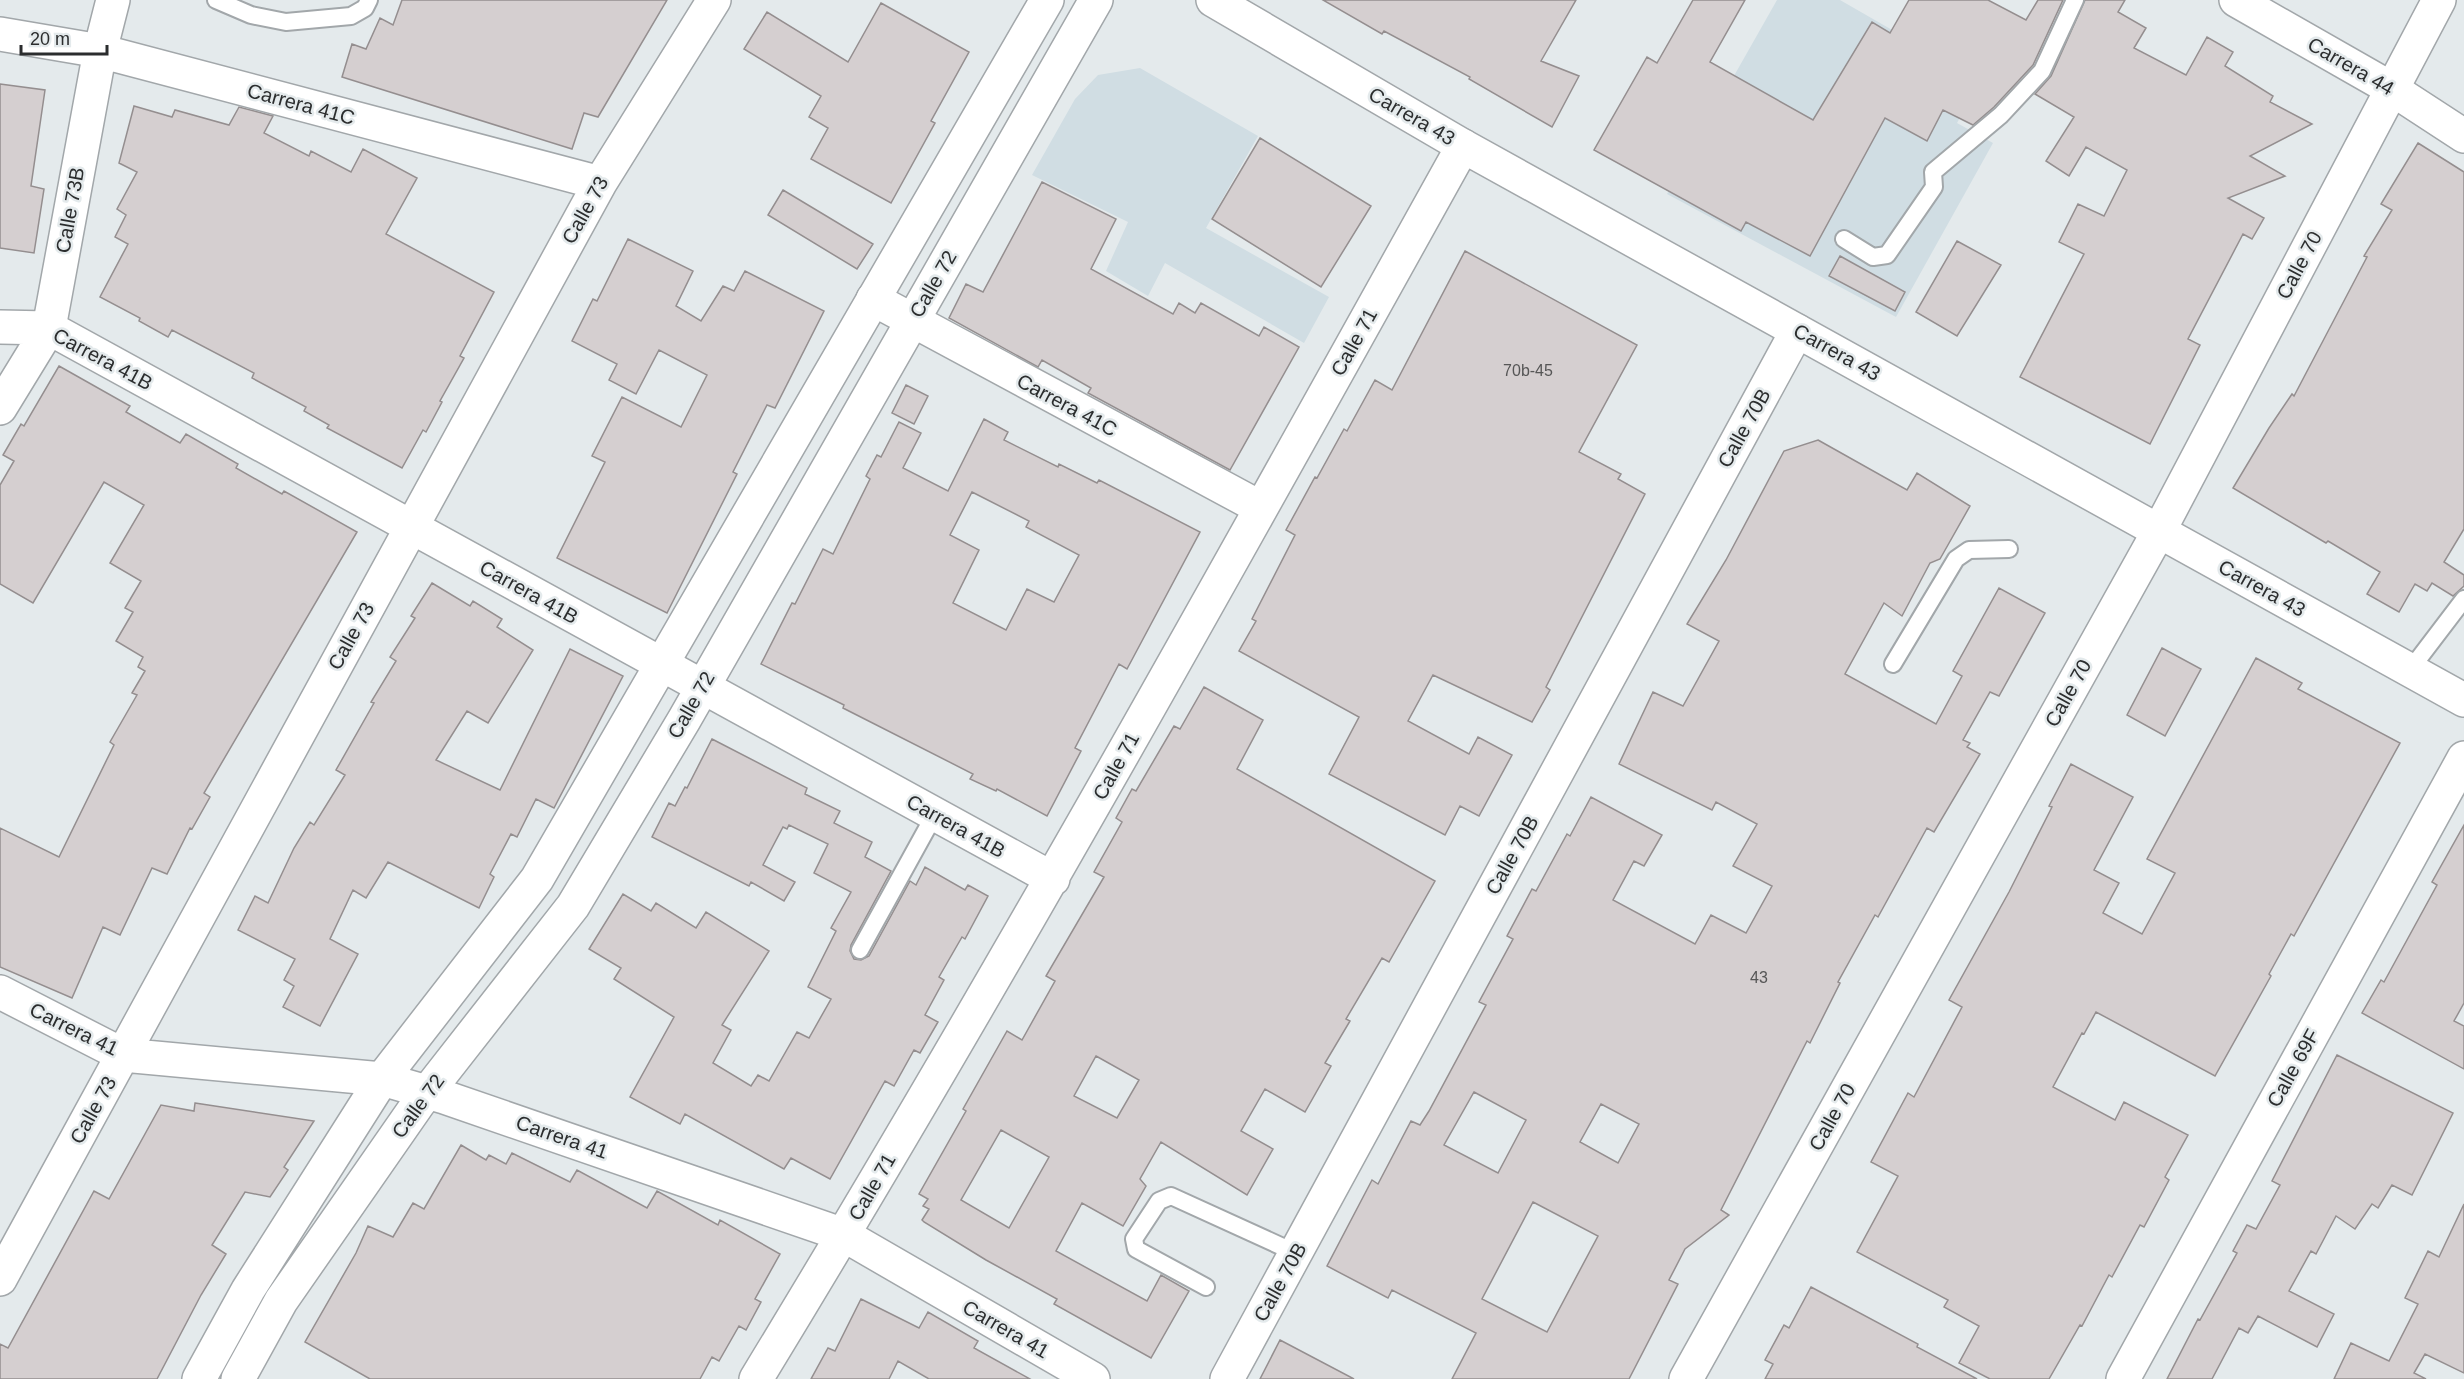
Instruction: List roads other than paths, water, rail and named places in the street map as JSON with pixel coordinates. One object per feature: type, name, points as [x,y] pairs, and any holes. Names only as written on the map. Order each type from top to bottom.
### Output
[{"type":"street","name":"Calle 73B","points":[[0,408],[48,328],[100,51],[113,0]]},
{"type":"street","name":"Calle 73","points":[[0,1279],[600,183],[714,0]]},
{"type":"street","points":[[199,1379],[248,1290],[382,1079],[537,879],[1047,0]]},
{"type":"street","name":"Calle 72","points":[[238,1379],[281,1301],[428,1092],[573,906],[1096,0]]},
{"type":"street","name":"Carrera 43","points":[[1213,0],[1463,146],[2464,700]]},
{"type":"street","name":"Carrera 44","points":[[2236,0],[2392,89],[2464,136]]},
{"type":"street","name":"Calle 70","points":[[1686,1379],[2159,531],[2439,0]]},
{"type":"street","name":"Carrera 41C","points":[[0,34],[100,51],[600,183]]},
{"type":"street","name":"Calle 71","points":[[756,1379],[844,1235],[1053,879],[1463,146]]},
{"type":"street","name":"Carrera 41C","points":[[873,299],[911,322],[1261,508]]},
{"type":"street","name":"Carrera 41B","points":[[0,327],[48,328],[1053,879]]},
{"type":"street","name":"Calle 70B","points":[[1227,1379],[1797,331]]},
{"type":"street","name":"Calle 69F","points":[[2123,1379],[2464,758]]},
{"type":"street","name":"Carrera 41","points":[[0,993],[123,1054],[382,1079],[428,1092],[844,1235],[1093,1379]]},
{"type":"lane","points":[[216,0],[251,15],[286,22],[351,16],[365,9],[369,0]]},
{"type":"lane","points":[[1844,239],[1873,257],[1887,255],[1934,187],[1933,172],[2001,115],[2042,71],[2075,0]]},
{"type":"lane","points":[[1893,664],[1956,559],[1969,550],[2008,549]]},
{"type":"lane","points":[[2410,670],[2464,599]]},
{"type":"lane","points":[[860,950],[935,814]]},
{"type":"lane","points":[[1206,1287],[1136,1249],[1134,1239],[1159,1201],[1171,1196],[1296,1253]]}]
